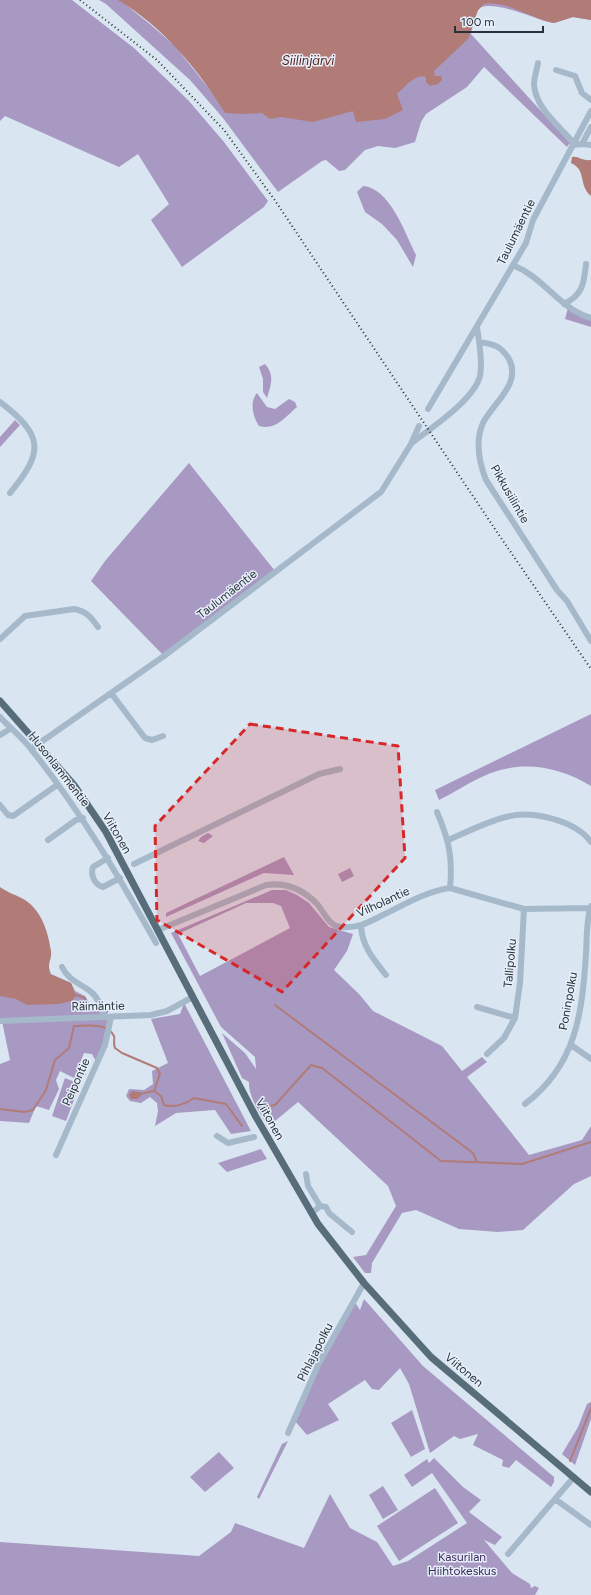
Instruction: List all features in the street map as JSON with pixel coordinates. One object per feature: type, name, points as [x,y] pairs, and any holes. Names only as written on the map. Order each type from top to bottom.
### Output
[{"type":"main road","name":"Viitonen","points":[[0,701],[39,743],[74,785],[106,832],[256,1117],[312,1213],[364,1283],[431,1357],[591,1492]]},
{"type":"street","points":[[538,63],[535,80],[536,98],[571,140],[574,146],[582,144],[591,145]]},
{"type":"street","points":[[556,70],[575,76],[582,93],[591,100]]},
{"type":"street","name":"Taulumäentie","points":[[428,409],[526,243],[533,220],[574,146],[591,111]]},
{"type":"street","points":[[582,144],[591,127]]},
{"type":"street","points":[[564,304],[573,300],[582,288],[586,264]]},
{"type":"street","points":[[513,265],[527,271],[564,304],[579,314],[591,318]]},
{"type":"street","name":"Taulumäentie","points":[[411,444],[448,416],[469,395],[480,377],[477,327]]},
{"type":"street","name":"Pikkusiilintie","points":[[479,342],[495,344],[504,350],[513,366],[513,376],[509,385],[483,423],[479,438],[480,465],[486,480],[591,640]]},
{"type":"street","points":[[0,402],[23,420],[29,427],[34,442],[32,463],[10,493]]},
{"type":"street","name":"Taulumäentie","points":[[31,749],[164,656],[381,492],[411,444],[419,426]]},
{"type":"street","points":[[0,639],[25,616],[74,609],[80,610],[91,617],[98,627]]},
{"type":"street","points":[[111,693],[145,738],[152,740],[163,736]]},
{"type":"street","name":"Husonlammentie","points":[[0,717],[31,749],[83,818],[120,878],[156,943]]},
{"type":"street","points":[[0,735],[10,729]]},
{"type":"street","points":[[134,864],[319,774],[340,769]]},
{"type":"street","points":[[0,805],[8,815],[13,816],[57,785]]},
{"type":"street","points":[[437,812],[448,840],[451,859],[450,888]]},
{"type":"street","points":[[448,840],[500,818],[524,815],[571,825],[586,835],[591,842]]},
{"type":"street","points":[[48,840],[76,820],[83,818]]},
{"type":"street","points":[[108,858],[93,867],[92,876],[97,884],[103,888],[120,878]]},
{"type":"street","name":"Vilholantie","points":[[158,930],[266,885],[280,883],[306,894],[333,924],[340,927],[361,926],[425,895],[440,889],[450,888],[524,909],[590,907]]},
{"type":"street","name":"Poninpolku","points":[[525,1104],[538,1094],[552,1078],[565,1059],[571,1045],[579,1019],[590,907]]},
{"type":"street","name":"Tallipolku","points":[[487,1054],[504,1038],[515,1018],[520,983],[524,909]]},
{"type":"street","points":[[361,926],[361,935],[365,947],[386,975]]},
{"type":"street","points":[[62,967],[65,973],[76,984],[91,992],[100,1002],[107,1017]]},
{"type":"street","name":"Räimäntie","points":[[0,1021],[38,1018],[151,1015],[167,1011],[192,997]]},
{"type":"street","points":[[477,1007],[515,1018]]},
{"type":"street","name":"Peipontie","points":[[56,1154],[105,1045],[107,1017]]},
{"type":"street","points":[[571,1045],[591,1059]]},
{"type":"street","points":[[217,1136],[228,1143],[254,1137]]},
{"type":"street","points":[[306,1174],[308,1186],[320,1206],[326,1207],[329,1213],[352,1232]]},
{"type":"street","points":[[312,1213],[320,1206]]},
{"type":"street","name":"Pihlajapolku","points":[[288,1433],[320,1363],[364,1283]]},
{"type":"street","points":[[508,1554],[574,1478]]},
{"type":"street","points":[[555,1499],[591,1525]]},
{"type":"highlighted area","points":[[250,724],[398,746],[405,858],[282,992],[157,920],[155,826]]},
{"type":"green space","points":[[0,0],[72,0],[134,48],[188,100],[224,142],[268,201],[264,207],[182,267],[151,220],[169,204],[138,154],[119,167],[5,116],[0,121]]},
{"type":"green space","points":[[99,0],[120,0],[151,25],[175,46],[214,95],[445,0],[591,0],[591,20],[573,17],[554,23],[514,10],[486,6],[480,8],[476,13],[471,34],[570,143],[567,147],[484,67],[467,87],[426,114],[421,122],[415,142],[395,148],[378,146],[365,150],[345,170],[339,171],[326,160],[322,161],[278,192],[223,118],[190,80],[106,4]]},
{"type":"green space","points":[[363,186],[373,189],[381,195],[396,213],[416,255],[413,267],[397,240],[382,224],[365,212],[357,192]]},
{"type":"green space","points":[[568,308],[591,318],[591,327],[565,319]]},
{"type":"green space","points":[[265,364],[271,376],[271,384],[267,398],[263,392],[263,379],[259,367]]},
{"type":"green space","points":[[257,393],[267,407],[275,409],[289,399],[295,402],[297,407],[276,425],[265,427],[259,426],[253,410],[253,401]]},
{"type":"green space","points":[[15,420],[20,425],[0,447],[0,437]]},
{"type":"green space","points":[[189,463],[275,571],[164,656],[91,581],[105,561]]},
{"type":"green space","points":[[591,714],[591,786],[569,775],[546,768],[509,768],[490,773],[439,800],[435,790]]},
{"type":"green space","points":[[208,833],[213,836],[204,843],[198,841],[201,837]]},
{"type":"green space","points":[[284,857],[294,875],[264,873],[166,917],[166,913]]},
{"type":"green space","points":[[350,868],[354,876],[342,882],[338,874]]},
{"type":"green space","points":[[272,890],[286,890],[297,895],[309,903],[329,927],[353,934],[347,951],[334,970],[359,994],[373,1011],[442,1046],[462,1071],[482,1057],[487,1062],[467,1077],[529,1155],[582,1140],[591,1126],[591,1176],[574,1184],[523,1230],[498,1232],[459,1229],[416,1210],[402,1213],[372,1263],[371,1273],[365,1273],[353,1257],[366,1255],[396,1206],[388,1186],[298,1102],[269,1126],[256,1106],[249,1088],[249,1082],[242,1078],[222,1033],[245,1053],[256,1069],[255,1057],[221,1027],[171,933]],"holes":[[[246,903],[273,903],[281,906],[290,928],[200,976],[178,934]]]},
{"type":"green space","points":[[48,965],[51,974],[71,983],[75,991],[85,996],[91,1006],[110,1010],[104,1017],[111,1017],[97,1063],[92,1054],[84,1053],[80,1063],[86,1075],[76,1079],[60,1071],[56,1080],[59,1089],[49,1110],[36,1106],[29,1123],[0,1121],[0,1064],[10,1060],[2,1021],[0,1021],[0,995]]},
{"type":"green space","points":[[184,1003],[251,1131],[231,1134],[215,1110],[176,1113],[155,1126],[158,1111],[157,1103],[150,1097],[141,1103],[130,1101],[126,1096],[129,1089],[144,1090],[153,1084],[152,1071],[168,1063],[151,1019],[180,1014]]},
{"type":"green space","points":[[65,1078],[80,1084],[66,1121],[52,1116]]},
{"type":"green space","points":[[261,1149],[267,1159],[227,1172],[218,1163]]},
{"type":"green space","points":[[364,1299],[423,1366],[554,1477],[554,1482],[551,1487],[516,1460],[509,1468],[502,1466],[503,1460],[473,1445],[478,1434],[460,1439],[454,1436],[430,1453],[409,1384],[400,1368],[379,1390],[372,1389],[365,1380],[328,1404],[339,1420],[307,1435],[294,1420],[319,1363],[354,1301],[360,1310]]},
{"type":"green space","points":[[591,1402],[591,1419],[575,1465],[562,1454],[578,1427],[587,1404]]},
{"type":"green space","points":[[412,1410],[425,1449],[411,1457],[391,1423]]},
{"type":"green space","points":[[288,1441],[259,1499],[257,1497],[282,1444]]},
{"type":"green space","points":[[219,1452],[234,1468],[205,1492],[190,1477]]},
{"type":"green space","name":"Kasurilan Hiihtokeskus","points":[[434,1458],[463,1487],[481,1500],[469,1512],[502,1537],[495,1545],[484,1540],[512,1573],[530,1584],[531,1588],[535,1586],[539,1588],[535,1595],[0,1595],[0,1542],[199,1556],[231,1532],[235,1523],[304,1548],[330,1494],[350,1528],[377,1542],[393,1566],[408,1561],[467,1523],[432,1473],[412,1487],[404,1475],[427,1459],[429,1463]]},
{"type":"green space","points":[[383,1486],[398,1510],[383,1519],[369,1495]]},
{"type":"green space","points":[[435,1488],[458,1523],[399,1561],[377,1526]]},
{"type":"water","name":"Siilinjärvi","points":[[118,0],[591,0],[591,20],[573,17],[554,23],[509,7],[484,4],[478,10],[468,39],[434,71],[435,76],[441,76],[442,80],[438,84],[430,86],[426,82],[426,77],[418,77],[397,94],[403,110],[385,119],[356,122],[353,111],[313,122],[281,117],[270,119],[262,113],[225,113],[191,65],[165,36]]},
{"type":"water","points":[[572,157],[591,160],[591,196],[587,192],[579,170],[571,163]]},
{"type":"water","points":[[0,887],[25,900],[40,916],[46,929],[51,951],[49,966],[50,974],[71,983],[76,995],[72,1001],[59,1004],[27,1005],[16,999],[0,996]]},
{"type":"water","points":[[132,1091],[144,1093],[137,1099],[131,1099],[129,1095]]},
{"type":"waterway","points":[[76,995],[85,998],[87,1010]]},
{"type":"waterway","points":[[275,1005],[473,1153],[477,1162]]},
{"type":"waterway","points":[[0,1109],[24,1112],[33,1110],[46,1090],[55,1060],[69,1048],[74,1026],[90,1025],[101,1027],[111,1032],[114,1036],[115,1048],[122,1053],[157,1068],[160,1074],[154,1091],[161,1096],[164,1105],[180,1105],[194,1098],[226,1104],[242,1126]]},
{"type":"waterway","points":[[270,1106],[275,1105],[311,1065],[322,1068],[441,1161],[522,1164],[591,1142]]},
{"type":"waterway","points":[[144,1093],[154,1091]]},
{"type":"waterway","points":[[570,1461],[591,1408]]},
{"type":"railway","points":[[80,0],[157,60],[224,130],[274,199],[499,535],[591,669]]}]
